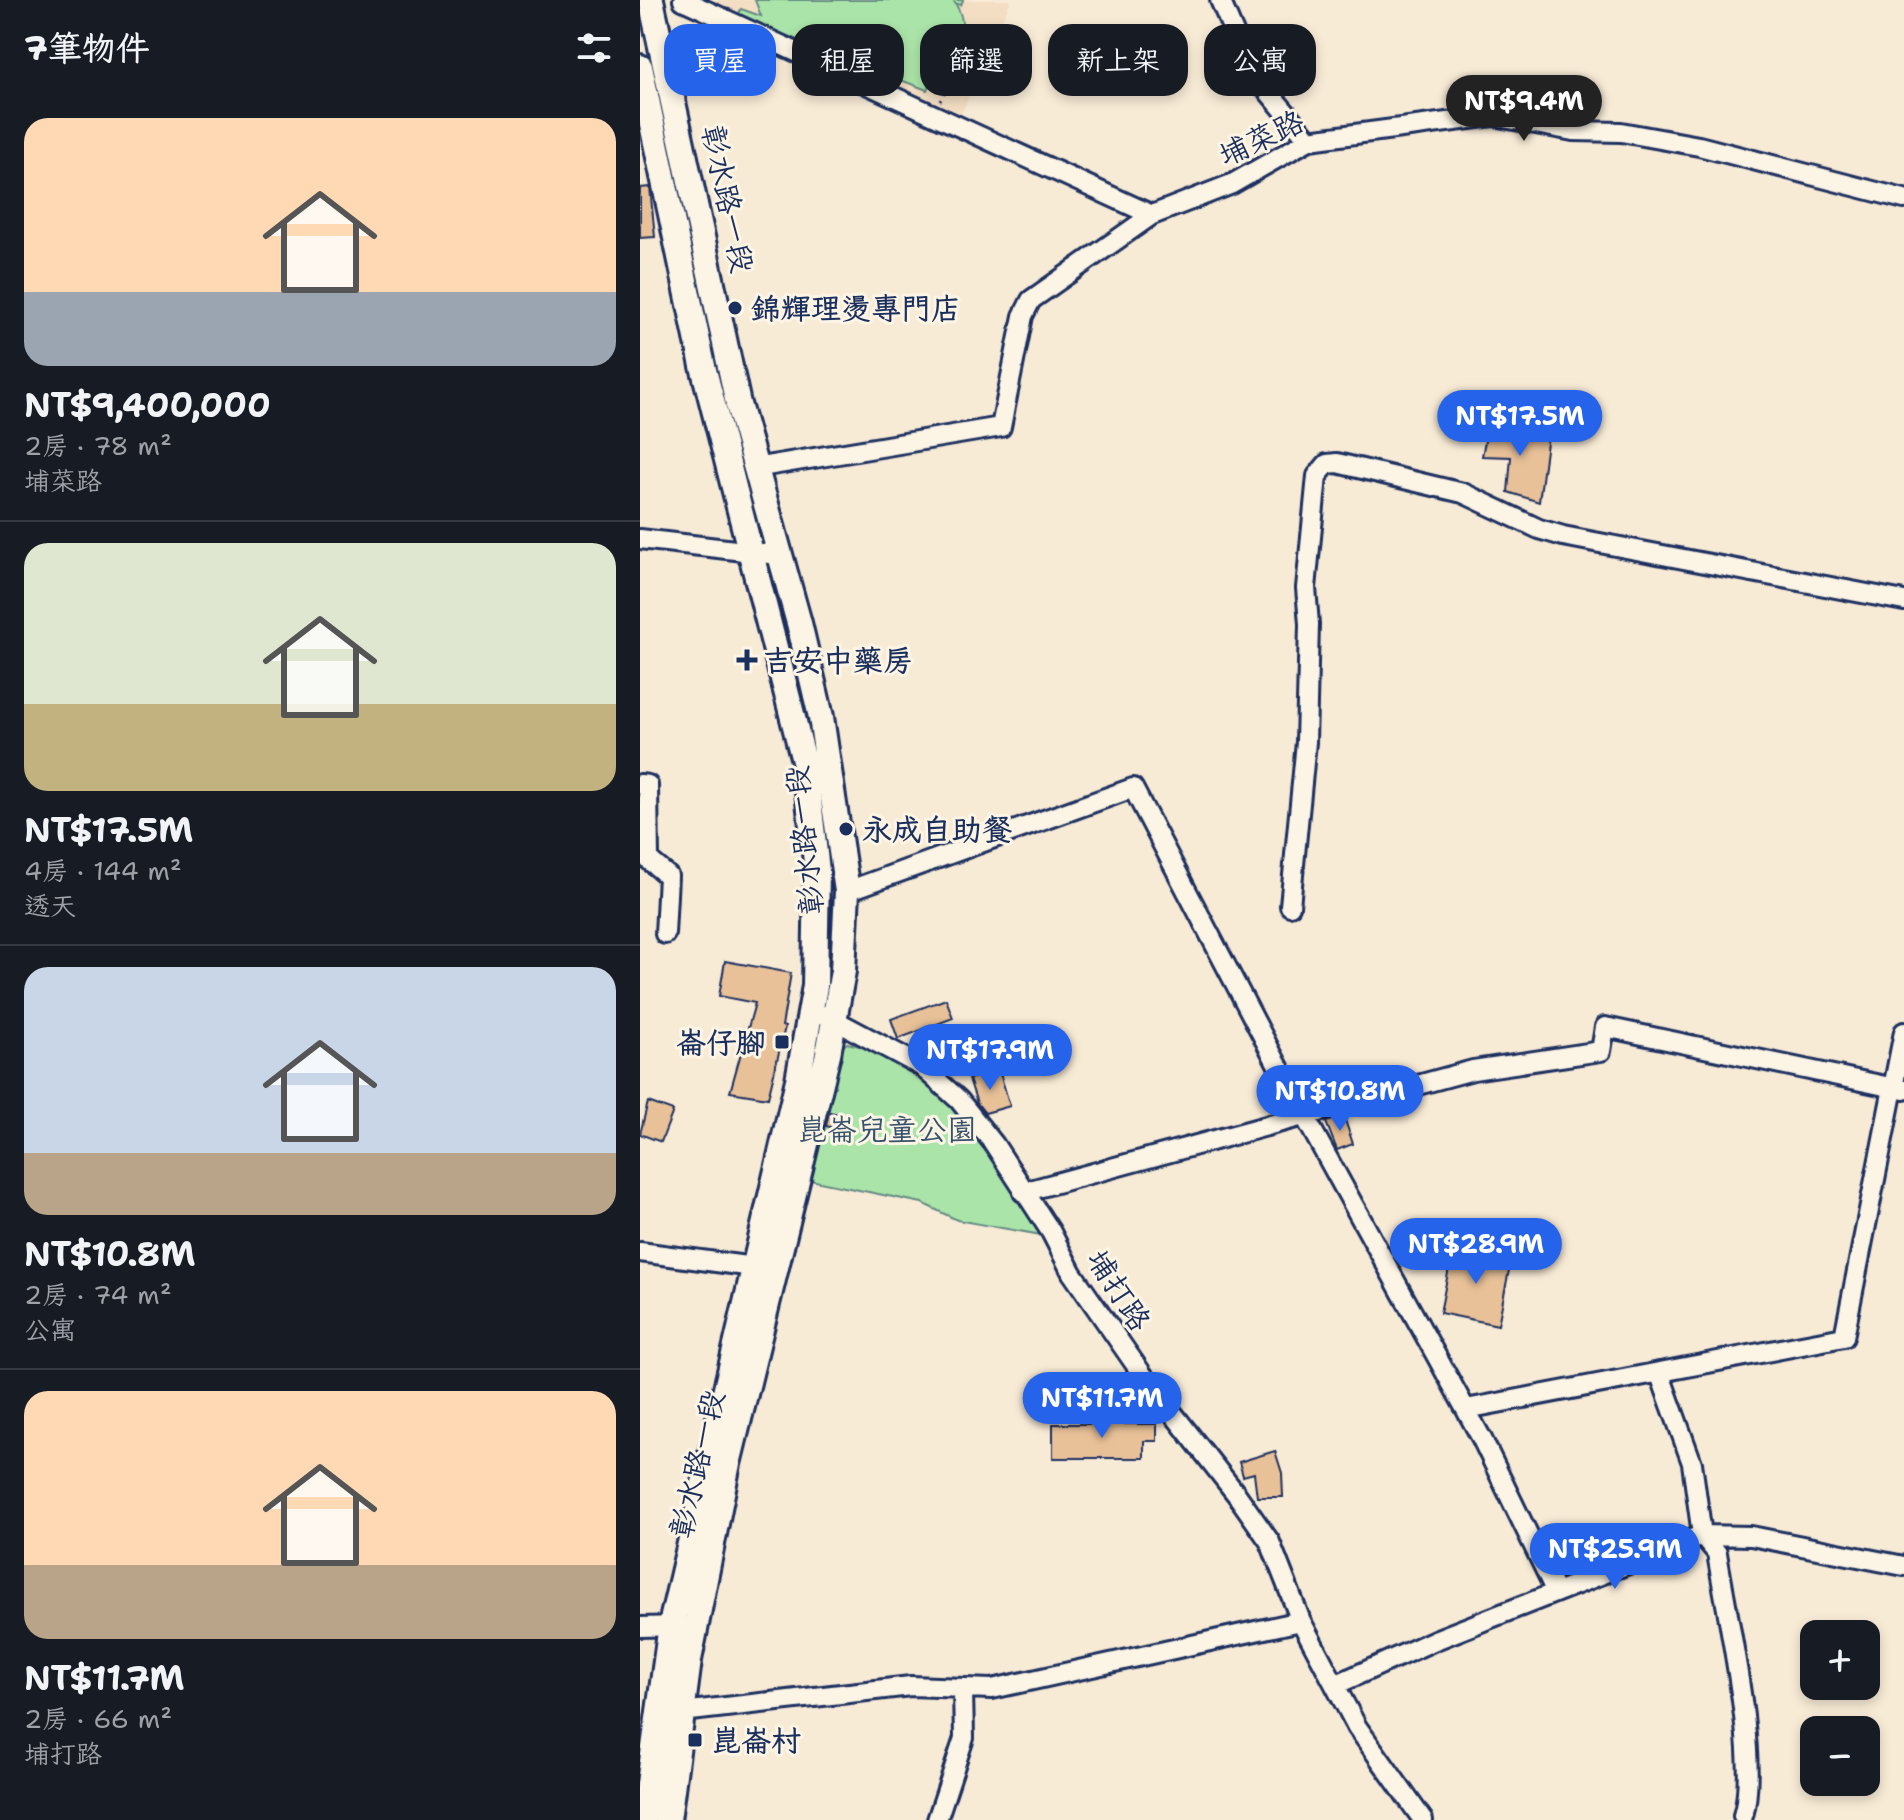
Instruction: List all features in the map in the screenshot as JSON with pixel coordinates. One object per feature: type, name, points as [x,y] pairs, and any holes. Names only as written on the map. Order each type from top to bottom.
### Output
[{"type":"main road","name":"彰水路一段","points":[[644,1820],[658,1707],[727,1468],[834,1020],[843,971],[847,891],[835,797],[799,623],[754,468],[651,0]]},
{"type":"main road","name":"彰水路一段","points":[[640,67],[703,366],[805,765],[817,871],[815,986],[754,1267],[683,1627],[682,1712],[668,1820]]},
{"type":"main road","points":[[809,800],[835,797]]},
{"type":"street","points":[[683,0],[1152,215]]},
{"type":"street","points":[[1222,0],[1250,70],[1309,140]]},
{"type":"street","name":"埔菜路","points":[[754,468],[1001,427],[1023,316],[1031,300],[1152,215],[1232,184],[1309,140],[1493,116],[1573,131],[1621,132],[1699,146],[1904,199]]},
{"type":"street","points":[[1290,906],[1306,742],[1309,624],[1306,588],[1317,476],[1327,464],[1337,463],[1463,493],[1539,529],[1563,536],[1904,601]]},
{"type":"street","points":[[640,539],[778,555]]},
{"type":"street","points":[[640,784],[648,785],[649,860],[668,876],[665,934]]},
{"type":"street","points":[[847,891],[1133,788],[1304,1115],[1466,1409],[1556,1592]]},
{"type":"street","name":"埔打路","points":[[811,1009],[921,1066],[959,1100],[994,1144],[1142,1374],[1270,1542],[1301,1621],[1357,1727],[1423,1820]]},
{"type":"street","points":[[1023,1192],[1473,1070],[1601,1051],[1605,1027],[1899,1089]]},
{"type":"street","points":[[1466,1409],[1844,1337],[1899,1089],[1904,1032]]},
{"type":"street","points":[[640,1252],[754,1267]]},
{"type":"street","points":[[1659,1372],[1692,1463],[1702,1535],[1717,1553],[1745,1734],[1749,1795],[1743,1816]]},
{"type":"street","points":[[1335,1685],[1435,1640],[1702,1535],[1751,1536],[1904,1566]]},
{"type":"street","points":[[658,1707],[682,1712],[911,1686],[992,1689],[1301,1621]]},
{"type":"street","points":[[640,1627],[683,1627]]},
{"type":"street","points":[[937,1820],[964,1738],[963,1690]]},
{"type":"shaded area","points":[[700,0],[1011,0],[1001,24],[920,24],[920,96],[969,96],[961,115],[904,90],[904,24],[792,24],[792,41],[776,33],[776,24],[754,24]]},
{"type":"green space","points":[[755,0],[963,0],[961,5],[955,3],[962,24],[920,24],[920,87],[904,81],[904,24],[792,24],[792,39],[776,33],[776,24],[753,24],[737,18],[741,9],[761,16]]},
{"type":"green space","name":"崑崙兒童公園","points":[[847,1043],[904,1061],[939,1085],[990,1147],[1047,1236],[957,1220],[922,1203],[810,1180],[830,1058]]},
{"type":"building","points":[[650,187],[655,237],[640,238],[640,188]]},
{"type":"building","points":[[1488,426],[1548,435],[1539,502],[1508,492],[1511,457],[1482,456]]},
{"type":"building","points":[[725,961],[791,973],[782,1026],[785,1027],[768,1098],[730,1092],[755,1003],[719,996]]},
{"type":"building","points":[[946,999],[953,1018],[898,1039],[891,1019]]},
{"type":"building","points":[[999,1070],[1010,1106],[985,1113],[977,1103],[969,1079]]},
{"type":"building","points":[[648,1102],[673,1111],[661,1142],[640,1134]]},
{"type":"building","points":[[829,1112],[849,1116],[846,1131],[826,1126]]},
{"type":"building","points":[[1344,1117],[1353,1144],[1337,1150],[1326,1122]]},
{"type":"building","points":[[1453,1248],[1511,1260],[1498,1325],[1440,1313]]},
{"type":"building","points":[[1053,1424],[1157,1424],[1157,1441],[1144,1441],[1144,1458],[1053,1458]]},
{"type":"building","points":[[1275,1451],[1282,1473],[1283,1497],[1257,1497],[1254,1473],[1243,1476],[1239,1462]]},
{"type":"place","name":"錦輝理燙專門店","points":[[735,308]]},
{"type":"place","name":"吉安中藥房","points":[[747,660]]},
{"type":"place","name":"永成自助餐","points":[[846,829]]},
{"type":"place","name":"崙仔腳","points":[[782,1042]]},
{"type":"place","name":"崑崙村","points":[[695,1740]]}]
